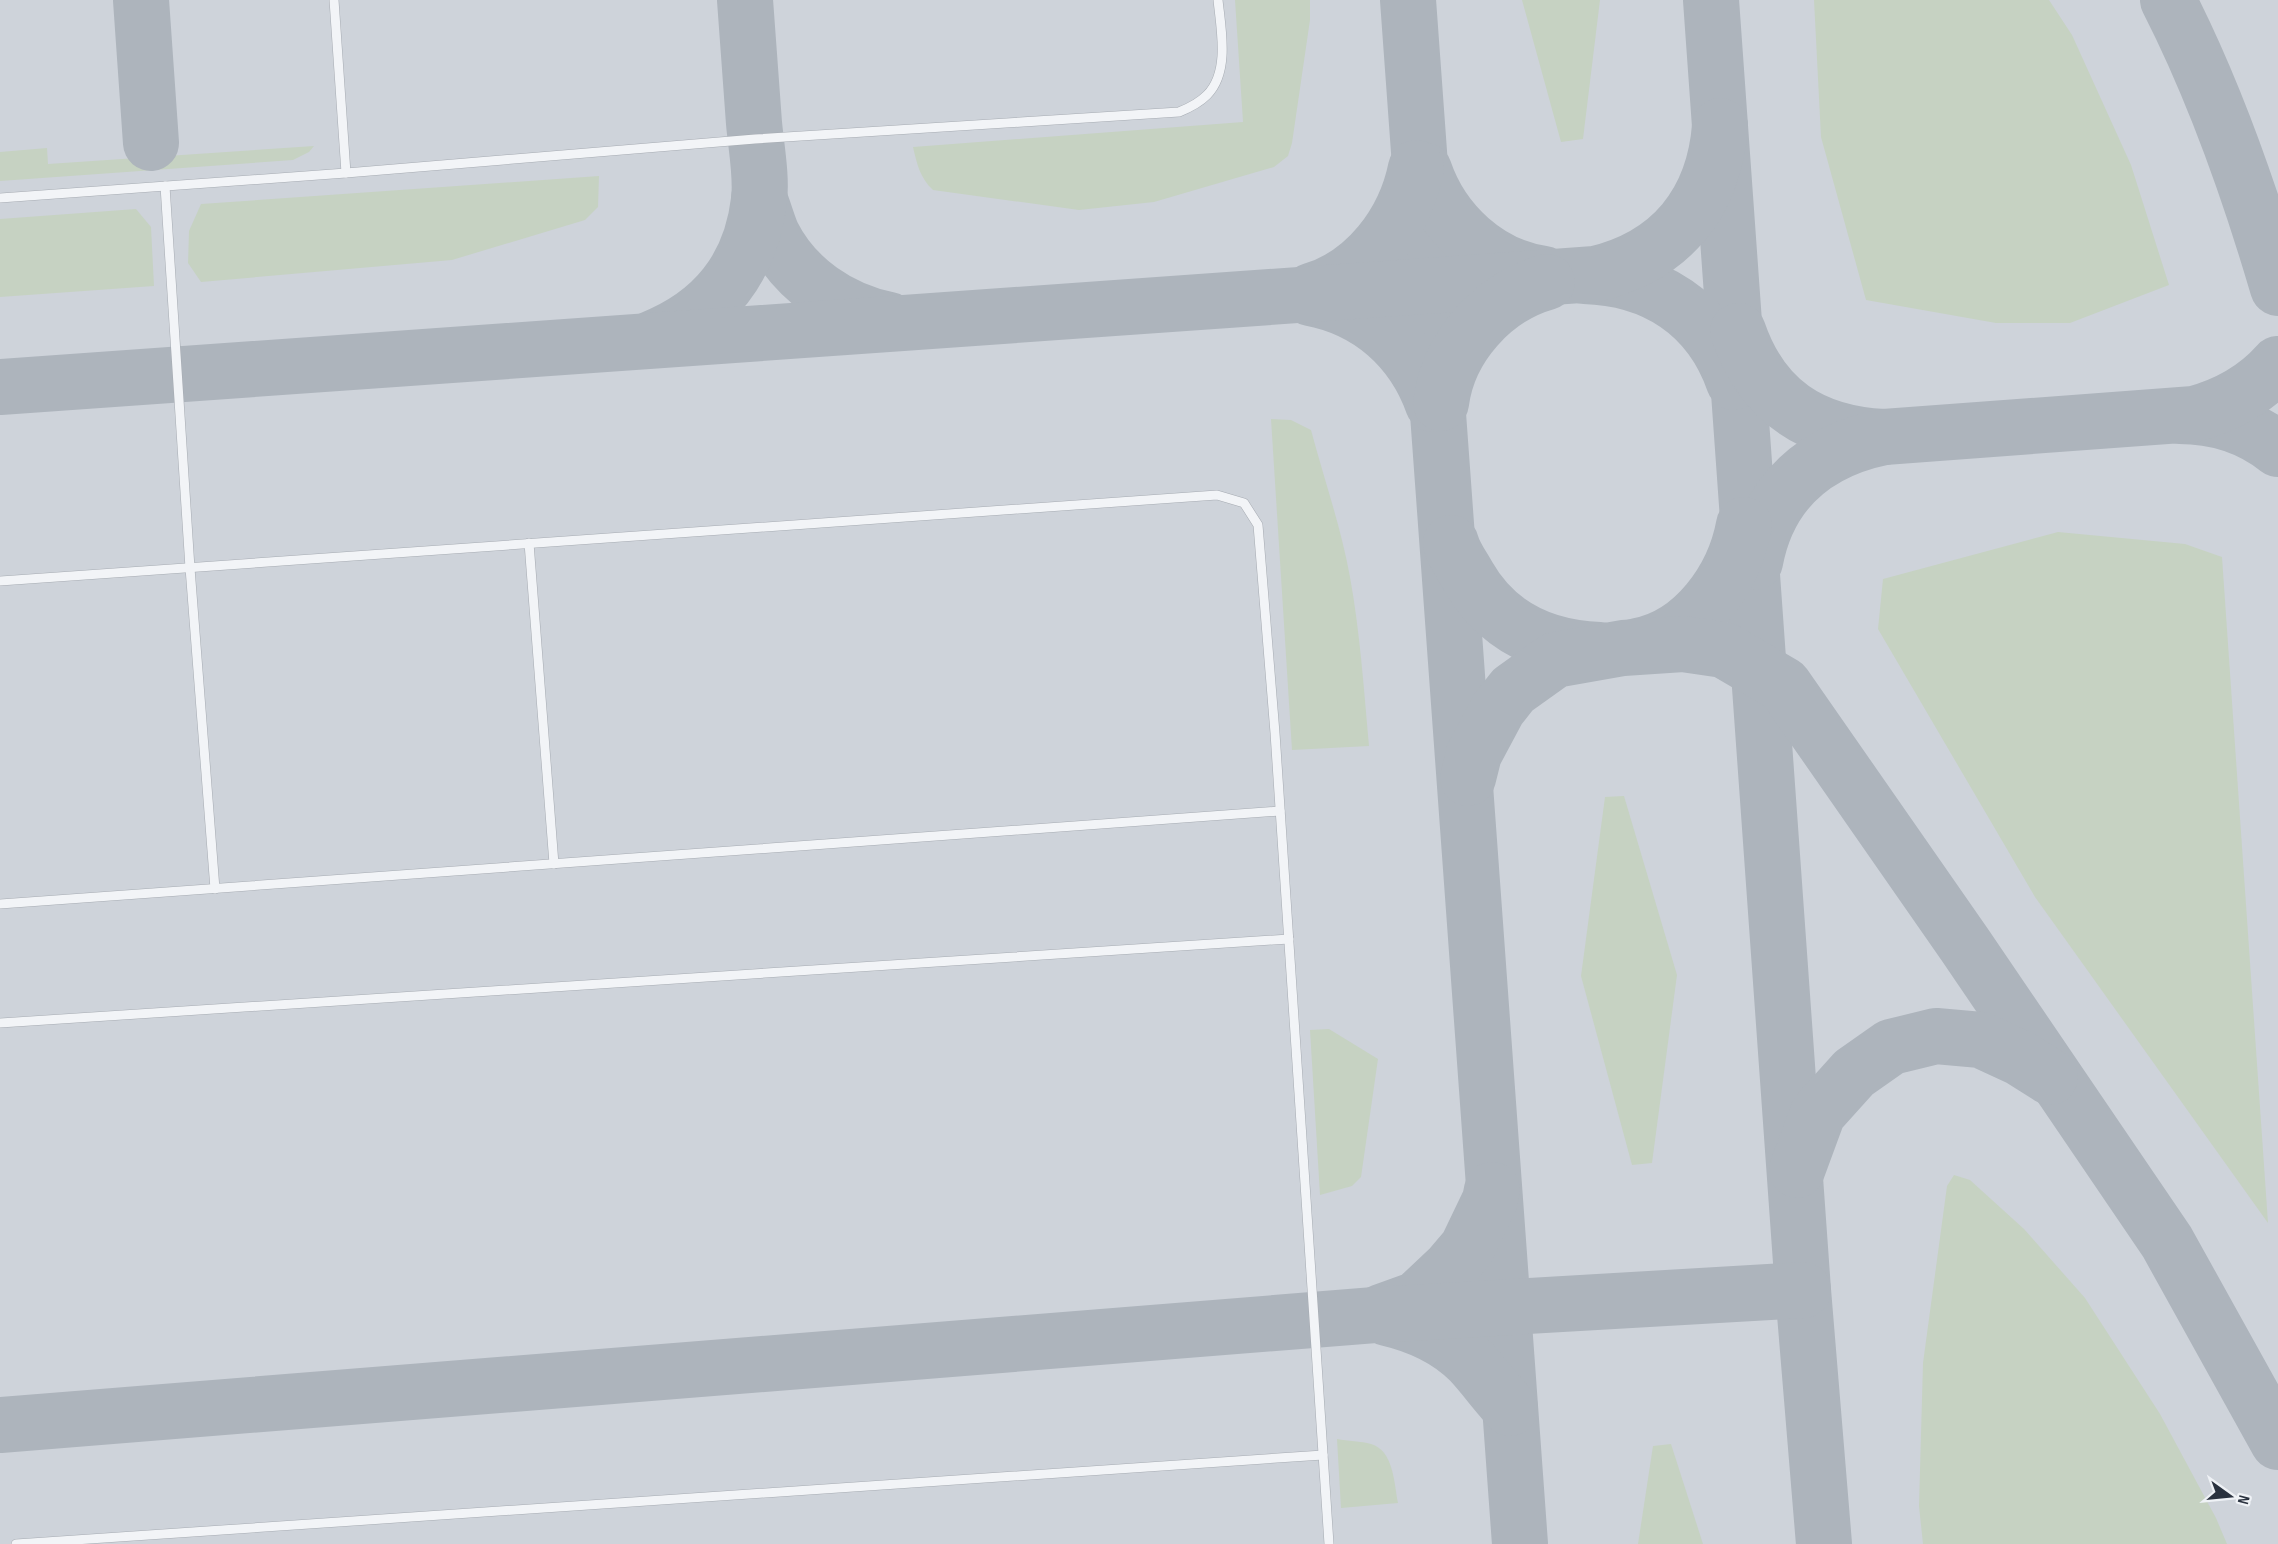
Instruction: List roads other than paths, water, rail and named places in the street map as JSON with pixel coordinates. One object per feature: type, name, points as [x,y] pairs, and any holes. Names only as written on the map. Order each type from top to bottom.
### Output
[{"type":"lane","points":[[334,0],[346,173]]},
{"type":"lane","points":[[0,198],[346,173],[755,139],[1179,112],[1209,94],[1219,73],[1222,46],[1218,0]]},
{"type":"lane","points":[[165,186],[190,568],[215,889]]},
{"type":"lane","points":[[0,581],[1217,495],[1244,503],[1258,525],[1289,939],[1329,1544]]},
{"type":"lane","points":[[529,543],[554,864]]},
{"type":"lane","points":[[0,904],[1280,811]]},
{"type":"lane","points":[[0,1023],[1289,939]]},
{"type":"lane","points":[[16,1544],[1323,1455]]}]
